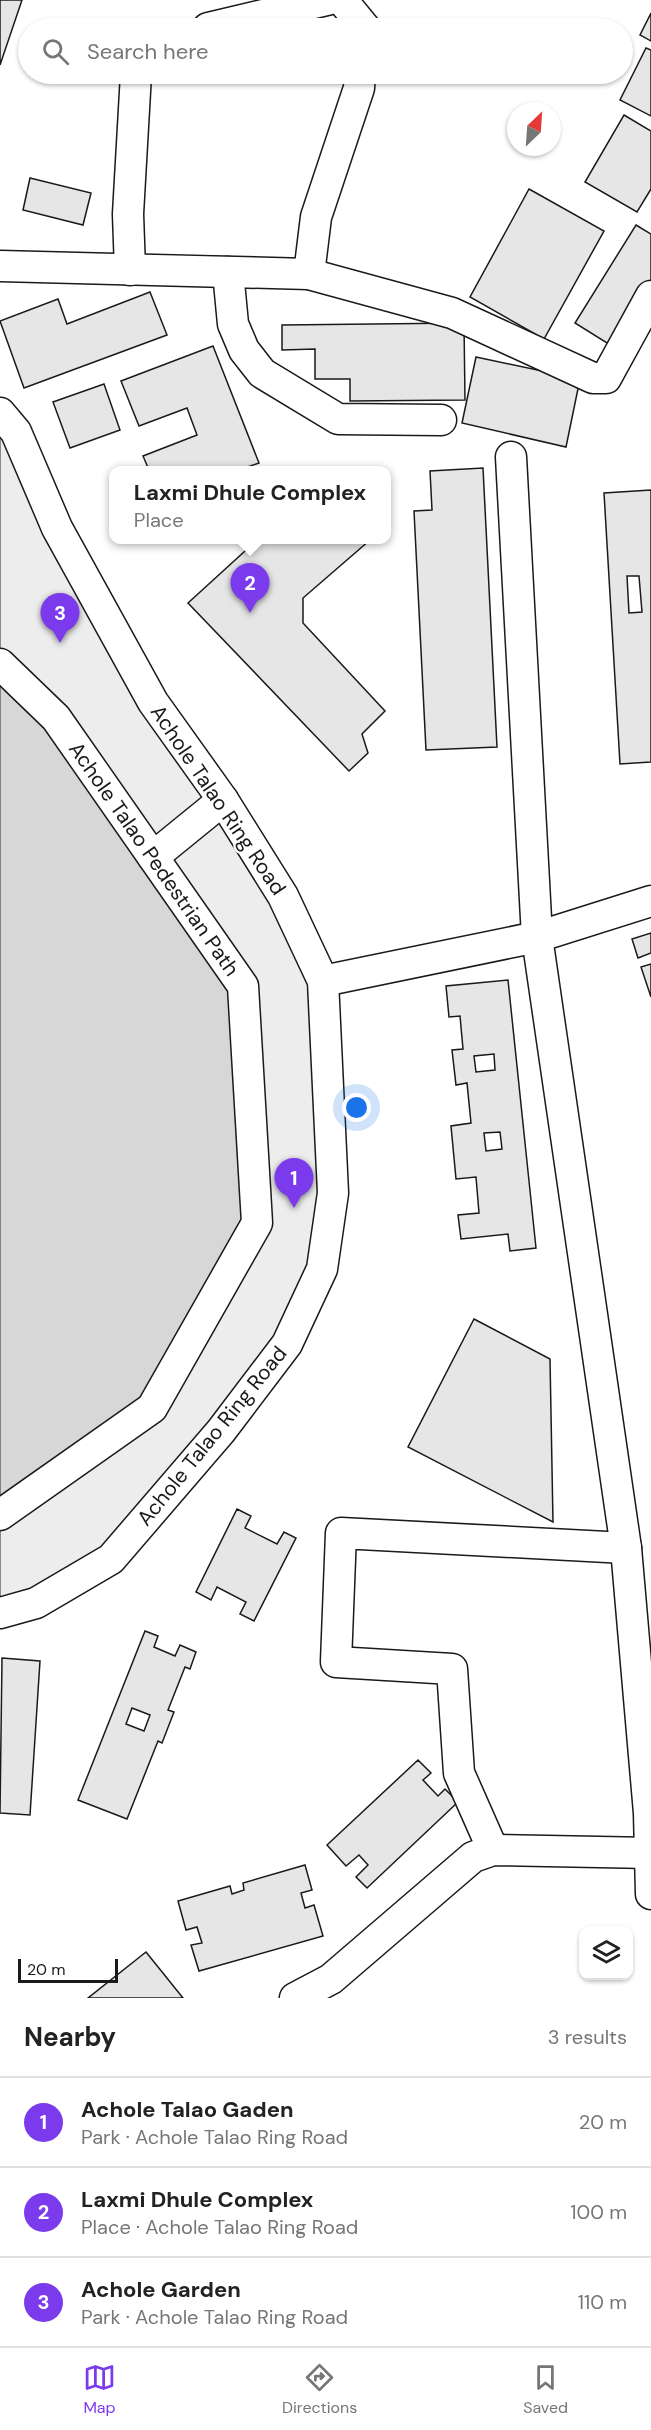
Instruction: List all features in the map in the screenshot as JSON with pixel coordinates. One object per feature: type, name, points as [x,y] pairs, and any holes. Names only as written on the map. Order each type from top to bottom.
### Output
[{"type":"street","points":[[250,18],[327,0]]},
{"type":"street","points":[[342,0],[356,18]]},
{"type":"street","points":[[130,270],[128,214],[135,84]]},
{"type":"street","points":[[309,274],[316,217],[359,84]]},
{"type":"street","points":[[0,266],[309,274],[452,313],[593,378],[606,378],[651,297]]},
{"type":"street","points":[[228,272],[233,324],[244,350],[262,373],[338,419],[441,420]]},
{"type":"street","name":"Achole Talao Ring Road","points":[[0,413],[16,432],[57,528],[153,702],[223,800],[283,896],[323,981],[333,1193],[322,1269],[287,1344],[221,1431],[111,1559],[36,1603],[0,1613]]},
{"type":"street","points":[[511,457],[537,937],[626,1548],[650,1813],[651,1894]]},
{"type":"street","name":"Achole Talao Pedestrian Path","points":[[0,663],[56,718],[243,986],[257,1223],[152,1408],[0,1515]]},
{"type":"street","points":[[153,857],[223,800]]},
{"type":"street","points":[[323,981],[537,937],[651,901]]},
{"type":"street","points":[[493,1850],[459,1773],[452,1669],[336,1662],[341,1533],[626,1548]]},
{"type":"street","points":[[294,1998],[331,1979],[472,1857],[493,1850],[651,1853]]},
{"type":"shaded area","points":[[0,413],[323,981],[333,1193],[287,1344],[111,1559],[0,1613]]},
{"type":"shaded area","points":[[0,664],[243,986],[257,1223],[152,1408],[0,1515]]},
{"type":"building","points":[[0,0],[22,0],[0,65]]},
{"type":"building","points":[[651,13],[651,41],[640,35]]},
{"type":"building","points":[[646,48],[651,50],[651,116],[620,100],[628,84],[633,84],[633,74]]},
{"type":"building","points":[[624,115],[651,131],[651,189],[637,212],[585,182]]},
{"type":"building","points":[[30,178],[91,193],[83,225],[23,210]]},
{"type":"building","points":[[529,189],[604,231],[544,339],[470,297]]},
{"type":"building","points":[[636,225],[651,234],[651,289],[615,348],[575,323]]},
{"type":"building","points":[[150,292],[167,335],[24,388],[0,321],[58,299],[67,324]]},
{"type":"building","points":[[464,323],[465,400],[350,401],[350,379],[315,379],[315,349],[282,350],[282,325]]},
{"type":"building","points":[[213,346],[259,463],[250,466],[147,466],[143,456],[197,435],[187,408],[139,426],[121,381]]},
{"type":"building","points":[[476,357],[580,379],[566,447],[462,423]]},
{"type":"building","points":[[104,384],[120,430],[70,448],[53,402]]},
{"type":"building","points":[[483,468],[497,747],[426,750],[414,511],[432,510],[430,471]]},
{"type":"building","points":[[651,490],[651,762],[620,764],[604,493]],"holes":[[[627,576],[639,576],[642,612],[629,613]]]},
{"type":"building","points":[[253,544],[365,544],[303,598],[303,623],[385,711],[362,734],[368,753],[349,771],[188,603]]},
{"type":"building","points":[[651,933],[651,953],[638,958],[632,939]]},
{"type":"building","points":[[651,964],[651,997],[641,967]]},
{"type":"building","points":[[508,980],[536,1248],[510,1251],[508,1234],[461,1239],[458,1215],[479,1213],[476,1177],[456,1179],[451,1126],[471,1123],[467,1083],[456,1085],[452,1050],[463,1049],[460,1016],[449,1017],[446,986]],"holes":[[[494,1054],[495,1070],[476,1072],[474,1056]],[[500,1132],[502,1149],[486,1151],[484,1133]]]},
{"type":"building","points":[[474,1319],[550,1359],[553,1522],[408,1447]]},
{"type":"building","points":[[237,1509],[251,1516],[245,1528],[277,1544],[284,1532],[296,1538],[254,1621],[240,1614],[246,1602],[217,1587],[211,1600],[196,1592]]},
{"type":"building","points":[[145,1631],[158,1636],[154,1647],[175,1656],[180,1645],[196,1652],[190,1669],[185,1667],[168,1710],[174,1712],[162,1743],[158,1741],[127,1819],[78,1800]],"holes":[[[132,1708],[150,1715],[144,1731],[126,1724]]]},
{"type":"building","points":[[2,1658],[40,1661],[30,1815],[0,1813]]},
{"type":"building","points":[[418,1760],[431,1773],[423,1780],[438,1796],[445,1789],[458,1802],[367,1888],[356,1877],[368,1865],[359,1855],[346,1866],[327,1845]]},
{"type":"building","points":[[305,1865],[312,1890],[301,1893],[305,1908],[314,1905],[323,1936],[199,1971],[191,1945],[202,1943],[197,1927],[186,1930],[178,1901],[230,1886],[232,1894],[244,1890],[243,1883]]},
{"type":"building","points":[[146,1952],[183,1998],[88,1998]]},
{"type":"place","name":"Laxmi Dhule Complex","points":[[250,613]]},
{"type":"place","name":"Achole Garden","points":[[60,643]]},
{"type":"place","name":"Achole Talao Gaden","points":[[294,1208]]}]
